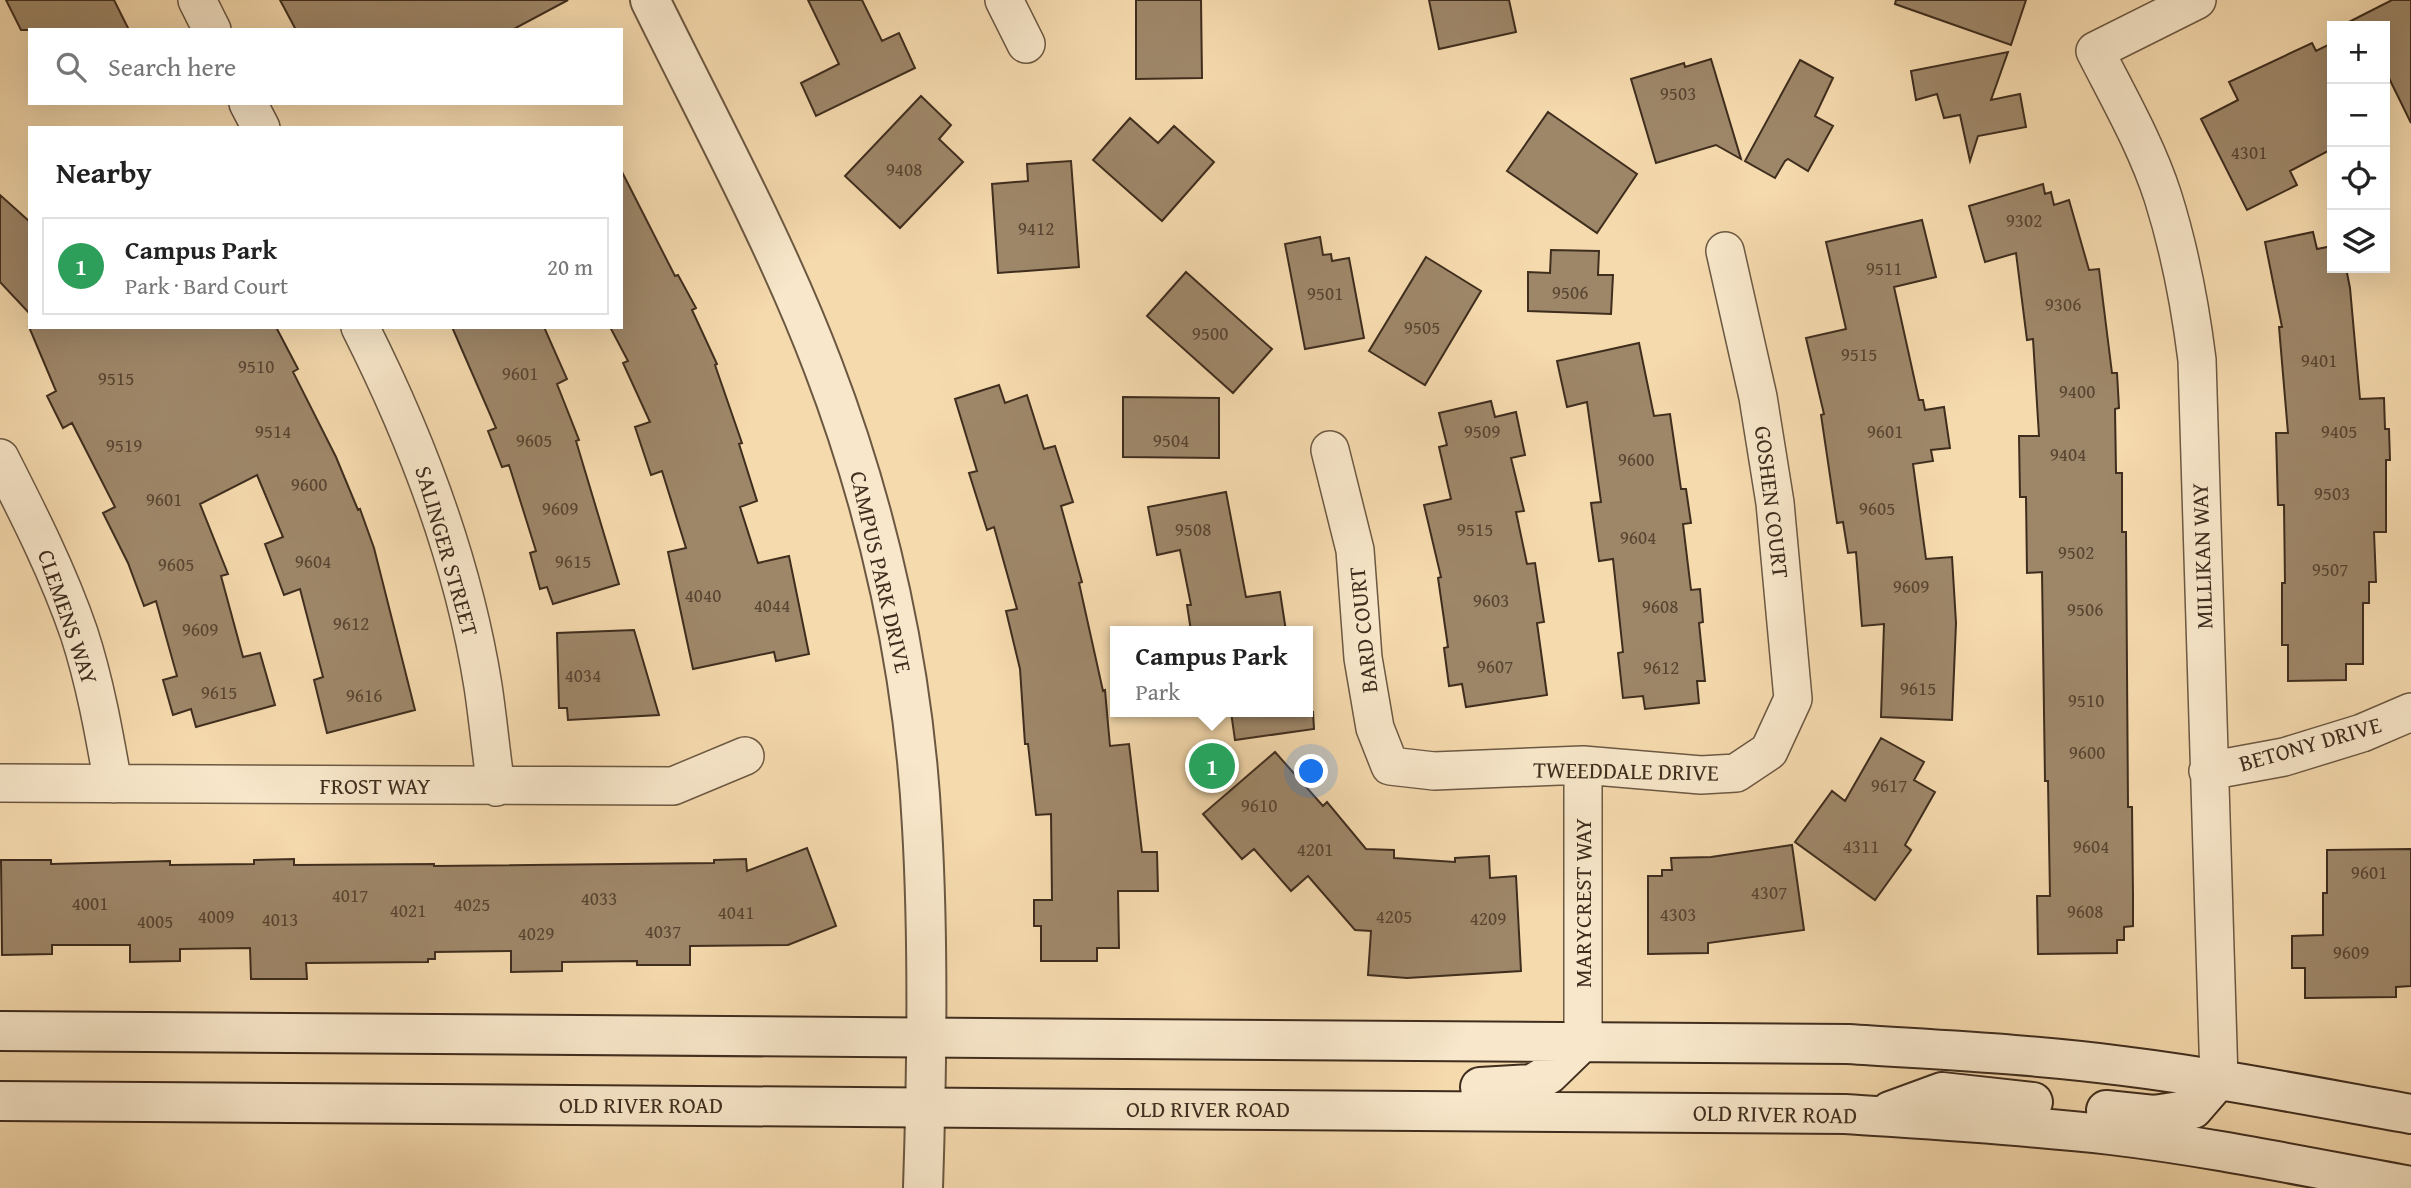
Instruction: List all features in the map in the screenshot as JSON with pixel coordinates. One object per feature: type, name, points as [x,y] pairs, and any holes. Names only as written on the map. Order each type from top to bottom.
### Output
[{"type":"main road","name":"CAMPUS PARK DRIVE","points":[[650,0],[781,264],[824,366],[867,498],[893,606],[911,715],[922,825],[926,1037],[923,1188]]},
{"type":"main road","points":[[0,1031],[1848,1044],[2122,1065],[2218,1079],[2411,1114]]},
{"type":"main road","points":[[1364,1110],[1390,1092],[1532,1084],[1549,1074],[1583,1041]]},
{"type":"main road","points":[[1875,1116],[1942,1092],[2154,1115],[2193,1109],[2218,1079]]},
{"type":"main road","name":"OLD RIVER ROAD","points":[[0,1101],[1875,1116],[2113,1135],[2411,1185]]},
{"type":"street","points":[[197,0],[211,28]]},
{"type":"street","points":[[1004,0],[1026,44]]},
{"type":"street","name":"MILLIKAN WAY","points":[[2197,0],[2095,51],[2131,122],[2162,196],[2188,291],[2197,360],[2218,1079]]},
{"type":"street","points":[[249,105],[260,126]]},
{"type":"street","name":"GOSHEN COURT","points":[[1725,251],[1758,397],[1775,503],[1793,699],[1769,751]]},
{"type":"street","name":"SALINGER STREET","points":[[361,329],[391,389],[430,485],[461,583],[483,684],[496,787]]},
{"type":"street","name":"BARD COURT","points":[[1330,450],[1355,550],[1363,658],[1375,728],[1390,766],[1434,771]]},
{"type":"street","name":"CLEMENS WAY","points":[[0,458],[49,556],[79,634],[101,715],[113,784]]},
{"type":"street","name":"BETONY DRIVE","points":[[2208,771],[2284,757],[2362,733],[2411,712]]},
{"type":"street","name":"TWEEDDALE DRIVE","points":[[1434,771],[1583,765],[1701,775],[1736,773],[1769,751]]},
{"type":"street","name":"FROST WAY","points":[[0,783],[673,786],[745,756]]},
{"type":"street","name":"MARYCREST WAY","points":[[1583,765],[1583,1041]]},
{"type":"building","points":[[6,0],[114,0],[128,28],[28,28],[21,30]]},
{"type":"building","points":[[280,0],[568,0],[516,28],[295,28]]},
{"type":"building","points":[[808,0],[862,0],[882,41],[899,33],[915,68],[816,116],[801,83],[839,64]]},
{"type":"building","points":[[1136,0],[1201,0],[1202,78],[1136,79]]},
{"type":"building","points":[[1429,0],[1509,0],[1516,32],[1439,49]]},
{"type":"building","points":[[1896,0],[2026,0],[2011,45],[1895,4]]},
{"type":"building","points":[[2392,0],[2411,0],[2411,123],[2390,80],[2390,21],[2351,21]]},
{"type":"building","points":[[2312,43],[2316,51],[2327,46],[2327,152],[2290,171],[2297,185],[2247,210],[2201,119],[2238,100],[2229,82]]},
{"type":"building","points":[[2008,52],[1991,100],[2020,94],[2026,127],[1978,136],[1970,161],[1960,115],[1944,118],[1937,94],[1916,100],[1911,71]]},
{"type":"building","points":[[1711,59],[1741,159],[1716,145],[1656,163],[1631,79],[1684,63],[1685,67]]},
{"type":"building","points":[[1800,60],[1833,78],[1815,116],[1833,126],[1808,171],[1788,159],[1775,178],[1745,161]]},
{"type":"building","points":[[921,96],[951,125],[939,139],[963,162],[900,228],[845,176]]},
{"type":"building","points":[[1548,112],[1637,174],[1597,233],[1507,171]]},
{"type":"building","points":[[1130,118],[1158,143],[1174,126],[1214,162],[1162,221],[1093,160]]},
{"type":"building","points":[[1071,161],[1079,267],[998,273],[992,184],[1028,181],[1027,164]]},
{"type":"building","points":[[623,174],[675,276],[678,275],[696,308],[692,310],[717,364],[715,365],[742,443],[739,444],[757,501],[740,507],[758,563],[789,556],[809,654],[776,661],[774,652],[693,669],[668,552],[686,548],[662,471],[651,475],[635,427],[650,422],[623,363],[628,361],[611,329],[623,329]]},
{"type":"building","points":[[2043,184],[2045,194],[2051,192],[2054,205],[2069,200],[2089,270],[2099,269],[2112,373],[2117,373],[2119,408],[2115,409],[2116,473],[2122,473],[2122,532],[2126,532],[2128,807],[2132,807],[2133,926],[2124,927],[2124,940],[2117,940],[2117,953],[2038,954],[2037,896],[2050,896],[2048,781],[2045,781],[2042,572],[2027,573],[2026,497],[2020,497],[2019,436],[2039,436],[2033,339],[2027,340],[2016,253],[1985,262],[1969,206]]},
{"type":"building","points":[[0,195],[28,220],[28,312],[0,282]]},
{"type":"building","points":[[1922,220],[1936,277],[1894,287],[1919,400],[1923,400],[1925,410],[1944,407],[1950,448],[1931,450],[1933,461],[1913,464],[1926,559],[1952,557],[1956,623],[1952,720],[1881,717],[1884,624],[1862,626],[1856,552],[1848,553],[1843,522],[1837,523],[1821,415],[1824,414],[1806,338],[1846,329],[1826,242]]},
{"type":"building","points":[[2313,232],[2317,249],[2327,247],[2327,273],[2347,273],[2360,399],[2384,398],[2390,460],[2386,460],[2386,532],[2374,532],[2376,582],[2369,582],[2369,603],[2363,603],[2363,664],[2346,664],[2346,680],[2288,681],[2288,645],[2282,645],[2282,583],[2285,583],[2284,505],[2278,505],[2276,433],[2288,433],[2279,327],[2282,327],[2265,242]]},
{"type":"building","points":[[1320,237],[1323,255],[1331,254],[1332,261],[1349,258],[1364,338],[1305,349],[1285,244]]},
{"type":"building","points":[[1551,250],[1599,251],[1598,275],[1613,275],[1611,314],[1528,311],[1528,272],[1550,273]]},
{"type":"building","points":[[1426,257],[1481,291],[1425,385],[1369,351]]},
{"type":"building","points":[[1186,272],[1272,349],[1233,393],[1147,316]]},
{"type":"building","points":[[30,329],[277,329],[298,369],[293,372],[336,457],[358,510],[360,509],[374,548],[415,710],[327,733],[314,680],[323,677],[300,589],[284,595],[265,544],[283,537],[257,475],[200,504],[228,574],[221,576],[243,657],[260,653],[275,705],[196,727],[191,709],[173,715],[163,680],[177,676],[156,601],[144,606],[128,563],[103,513],[115,507],[72,423],[63,428],[47,396],[56,391]]},
{"type":"building","points":[[453,329],[545,329],[567,379],[557,384],[579,440],[576,441],[619,584],[553,604],[547,587],[540,589],[530,553],[536,551],[509,465],[502,467],[488,431],[496,428]]},
{"type":"building","points":[[1639,343],[1654,416],[1670,414],[1681,489],[1686,489],[1691,523],[1683,524],[1691,590],[1700,589],[1703,622],[1699,623],[1705,681],[1697,681],[1699,703],[1645,709],[1643,696],[1623,698],[1618,653],[1623,652],[1613,559],[1599,561],[1591,503],[1601,502],[1587,402],[1567,407],[1557,361]]},
{"type":"building","points":[[999,385],[1005,403],[1027,395],[1044,449],[1055,446],[1073,502],[1061,506],[1082,582],[1079,583],[1103,691],[1105,690],[1110,746],[1129,744],[1142,852],[1157,852],[1158,891],[1118,891],[1119,948],[1097,948],[1097,961],[1041,961],[1041,926],[1034,926],[1034,900],[1052,900],[1051,814],[1036,815],[1028,744],[1025,744],[1020,669],[1006,611],[1017,609],[994,527],[987,530],[969,473],[977,471],[955,399]]},
{"type":"building","points":[[1123,397],[1219,398],[1219,458],[1123,457]]},
{"type":"building","points":[[1491,401],[1495,417],[1516,412],[1525,455],[1511,458],[1524,511],[1516,512],[1527,564],[1535,563],[1544,622],[1537,623],[1547,695],[1466,707],[1462,684],[1449,686],[1444,648],[1448,647],[1438,578],[1441,577],[1424,505],[1451,499],[1439,447],[1447,445],[1439,413]]},
{"type":"building","points":[[1226,492],[1246,597],[1280,592],[1285,626],[1190,626],[1187,605],[1191,605],[1180,550],[1157,555],[1148,507]]},
{"type":"building","points":[[634,630],[659,715],[568,720],[567,708],[559,708],[557,633]]},
{"type":"building","points":[[1313,712],[1314,729],[1235,740],[1232,717],[1313,717]]},
{"type":"building","points":[[1881,738],[1924,762],[1914,780],[1935,792],[1905,845],[1911,850],[1875,900],[1795,842],[1832,791],[1845,801]]},
{"type":"building","points":[[1275,752],[1323,806],[1327,802],[1366,849],[1394,850],[1394,858],[1455,862],[1455,858],[1489,856],[1490,878],[1516,876],[1521,971],[1407,978],[1368,975],[1371,931],[1355,930],[1308,876],[1291,891],[1254,849],[1242,859],[1203,814]]},
{"type":"building","points":[[1792,845],[1804,930],[1708,943],[1708,953],[1648,954],[1648,876],[1662,876],[1662,870],[1672,870],[1671,858],[1711,857]]},
{"type":"building","points":[[807,848],[836,926],[788,945],[690,946],[690,965],[637,965],[637,961],[562,962],[562,971],[511,972],[511,951],[435,952],[435,959],[428,959],[428,962],[306,963],[307,979],[251,979],[250,948],[180,949],[180,961],[130,962],[130,945],[52,945],[52,954],[2,955],[1,860],[51,860],[51,864],[170,861],[170,865],[254,864],[254,860],[294,859],[294,865],[434,866],[714,863],[714,860],[746,859],[747,871]]},
{"type":"building","points":[[2411,849],[2411,986],[2396,987],[2396,997],[2305,998],[2305,968],[2292,968],[2292,936],[2323,935],[2327,850]]},
{"type":"place","name":"Campus Park","points":[[1212,766]]}]
